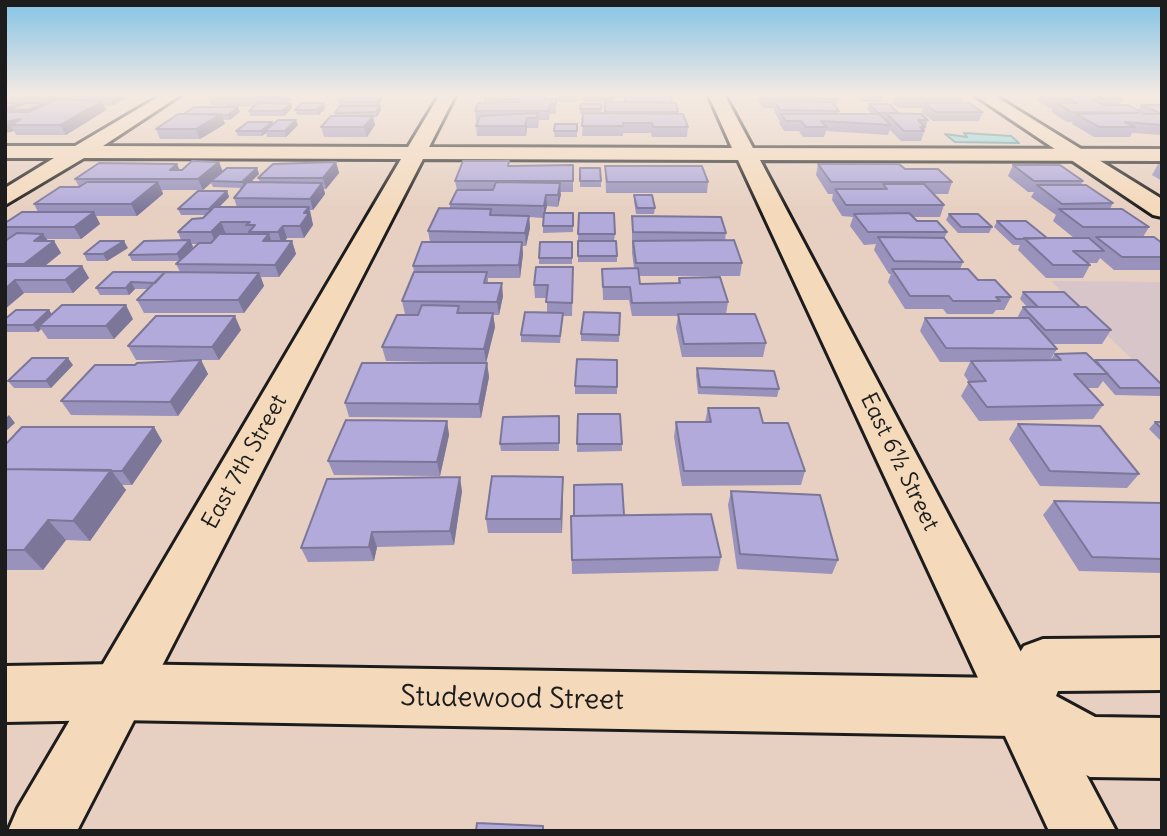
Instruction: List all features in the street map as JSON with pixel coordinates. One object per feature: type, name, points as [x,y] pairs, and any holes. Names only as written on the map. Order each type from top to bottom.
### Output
[{"type":"street","points":[[5,198],[110,133]]},
{"type":"street","name":"East 7th Street","points":[[41,831],[426,133]]},
{"type":"street","name":"East 6½ Street","points":[[737,133],[1019,707],[1083,831]]},
{"type":"street","points":[[1041,133],[1162,210]]},
{"type":"street","points":[[5,152],[1162,155]]},
{"type":"street","points":[[1019,707],[1043,665],[1162,664]]},
{"type":"street","name":"Studewood Street","points":[[5,694],[117,692],[1019,707],[1090,747],[1162,748]]},
{"type":"shaded area","points":[[1051,281],[1162,282],[1162,388]]},
{"type":"water","points":[[964,133],[1011,136],[1019,143],[955,142],[945,134],[967,137]]},
{"type":"building","points":[[192,161],[219,162],[198,179],[75,179],[99,163],[177,164],[170,170],[182,170]]},
{"type":"building","points":[[463,161],[509,161],[508,166],[573,165],[573,181],[455,181]]},
{"type":"building","points":[[336,162],[323,178],[258,178],[273,164]]},
{"type":"building","points":[[818,164],[899,164],[905,169],[938,169],[952,182],[831,182]]},
{"type":"building","points":[[1013,165],[1060,165],[1083,181],[1034,181]]},
{"type":"building","points":[[605,166],[702,166],[708,182],[607,182]]},
{"type":"building","points":[[227,168],[257,168],[242,182],[211,181]]},
{"type":"building","points":[[580,168],[600,168],[601,181],[580,181]]},
{"type":"building","points":[[87,182],[158,182],[131,204],[34,204],[60,187],[79,187]]},
{"type":"building","points":[[247,182],[322,183],[310,199],[234,198]]},
{"type":"building","points":[[496,182],[560,183],[558,195],[546,195],[544,206],[450,204],[457,190],[493,190]]},
{"type":"building","points":[[883,184],[924,184],[944,205],[846,205],[835,189],[887,189]]},
{"type":"building","points":[[1037,185],[1086,185],[1113,203],[1062,204]]},
{"type":"building","points":[[198,191],[227,191],[209,209],[178,209]]},
{"type":"building","points":[[634,195],[652,195],[655,208],[637,208]]},
{"type":"building","points":[[214,207],[309,207],[304,213],[309,213],[300,226],[283,226],[278,232],[249,232],[255,225],[246,225],[250,222],[221,222],[211,232],[178,232],[192,219],[203,218]]},
{"type":"building","points":[[439,208],[491,209],[490,215],[529,216],[525,233],[428,231]]},
{"type":"building","points":[[1059,209],[1122,209],[1149,227],[1083,227]]},
{"type":"building","points":[[22,212],[94,212],[74,227],[5,227],[5,223]]},
{"type":"building","points":[[544,213],[573,213],[573,226],[543,226]]},
{"type":"building","points":[[579,213],[614,213],[615,234],[578,234]]},
{"type":"building","points":[[909,213],[917,221],[937,221],[947,232],[868,232],[854,214]]},
{"type":"building","points":[[949,214],[978,214],[992,227],[961,227]]},
{"type":"building","points":[[632,216],[721,217],[726,233],[633,232]]},
{"type":"building","points":[[997,221],[1026,221],[1047,238],[1016,239]]},
{"type":"building","points":[[17,233],[43,234],[34,241],[54,241],[24,264],[5,264],[5,241]]},
{"type":"building","points":[[219,234],[269,234],[263,241],[292,241],[275,265],[176,264],[199,243],[211,243]]},
{"type":"building","points":[[878,237],[944,238],[963,262],[894,261]]},
{"type":"building","points":[[1096,237],[1154,237],[1162,243],[1162,257],[1122,257]]},
{"type":"building","points":[[1024,238],[1089,238],[1104,251],[1073,251],[1090,265],[1053,265]]},
{"type":"building","points":[[190,240],[177,254],[129,255],[144,241]]},
{"type":"building","points":[[734,240],[742,263],[636,263],[633,241]]},
{"type":"building","points":[[100,241],[124,241],[103,254],[84,254]]},
{"type":"building","points":[[578,241],[616,241],[617,256],[578,256]]},
{"type":"building","points":[[422,242],[522,242],[519,265],[413,266]]},
{"type":"building","points":[[540,242],[572,242],[572,258],[539,258]]},
{"type":"building","points":[[5,266],[82,266],[65,280],[15,280],[5,289]]},
{"type":"building","points":[[536,267],[573,267],[572,303],[546,302],[548,285],[534,285]]},
{"type":"building","points":[[638,268],[640,284],[680,283],[679,278],[720,277],[728,302],[632,303],[630,287],[603,287],[602,269]]},
{"type":"building","points":[[892,269],[968,269],[978,280],[995,280],[1011,297],[996,297],[1000,301],[953,301],[949,296],[910,296]]},
{"type":"building","points":[[113,272],[165,272],[155,283],[131,282],[126,288],[96,288]]},
{"type":"building","points":[[165,272],[259,273],[238,300],[137,300]]},
{"type":"building","points":[[414,272],[487,272],[484,283],[502,283],[497,302],[402,301]]},
{"type":"building","points":[[1023,292],[1064,292],[1080,307],[1038,307]]},
{"type":"building","points":[[62,305],[126,305],[106,326],[39,326]]},
{"type":"building","points":[[422,305],[459,306],[457,313],[493,313],[484,349],[382,347],[397,315],[418,315]]},
{"type":"building","points":[[1023,307],[1086,307],[1111,330],[1045,330]]},
{"type":"building","points":[[16,310],[49,310],[33,325],[5,325],[5,319]]},
{"type":"building","points":[[525,312],[563,313],[560,336],[521,335]]},
{"type":"building","points":[[584,312],[620,313],[619,335],[581,334]]},
{"type":"building","points":[[678,314],[755,314],[766,343],[684,344]]},
{"type":"building","points":[[156,316],[235,316],[212,347],[128,346]]},
{"type":"building","points":[[925,318],[1029,318],[1057,349],[946,348]]},
{"type":"building","points":[[1086,353],[1108,374],[1074,374],[1103,405],[987,407],[968,382],[986,381],[971,361],[1061,360],[1055,354]]},
{"type":"building","points":[[32,358],[68,358],[46,381],[8,381]]},
{"type":"building","points":[[577,359],[617,360],[617,387],[575,386]]},
{"type":"building","points":[[201,360],[170,402],[61,401],[95,365]]},
{"type":"building","points":[[1095,360],[1137,360],[1162,388],[1120,388]]},
{"type":"building","points":[[362,363],[487,363],[479,404],[345,403]]},
{"type":"building","points":[[697,368],[774,371],[779,389],[700,387]]},
{"type":"building","points":[[708,408],[759,408],[763,423],[788,423],[805,471],[684,471],[676,422],[711,422]]},
{"type":"building","points":[[578,414],[620,414],[622,444],[577,444]]},
{"type":"building","points":[[559,416],[559,443],[500,444],[503,417]]},
{"type":"building","points":[[346,420],[447,421],[437,462],[328,461]]},
{"type":"building","points":[[1018,424],[1100,426],[1139,474],[1050,471]]},
{"type":"building","points":[[22,427],[154,427],[122,471],[5,469],[5,445]]},
{"type":"building","points":[[5,469],[111,470],[73,521],[48,520],[24,550],[5,550]]},
{"type":"building","points":[[492,476],[563,477],[561,519],[486,519]]},
{"type":"building","points":[[460,477],[450,531],[372,532],[369,547],[301,548],[327,479]]},
{"type":"building","points":[[622,484],[624,515],[574,516],[574,485]]},
{"type":"building","points":[[731,491],[820,495],[838,560],[740,554]]},
{"type":"building","points":[[1054,501],[1162,503],[1162,559],[1092,557]]},
{"type":"building","points":[[711,514],[721,557],[572,560],[571,516]]},
{"type":"building","points":[[477,823],[543,826],[543,831],[476,831]]}]
